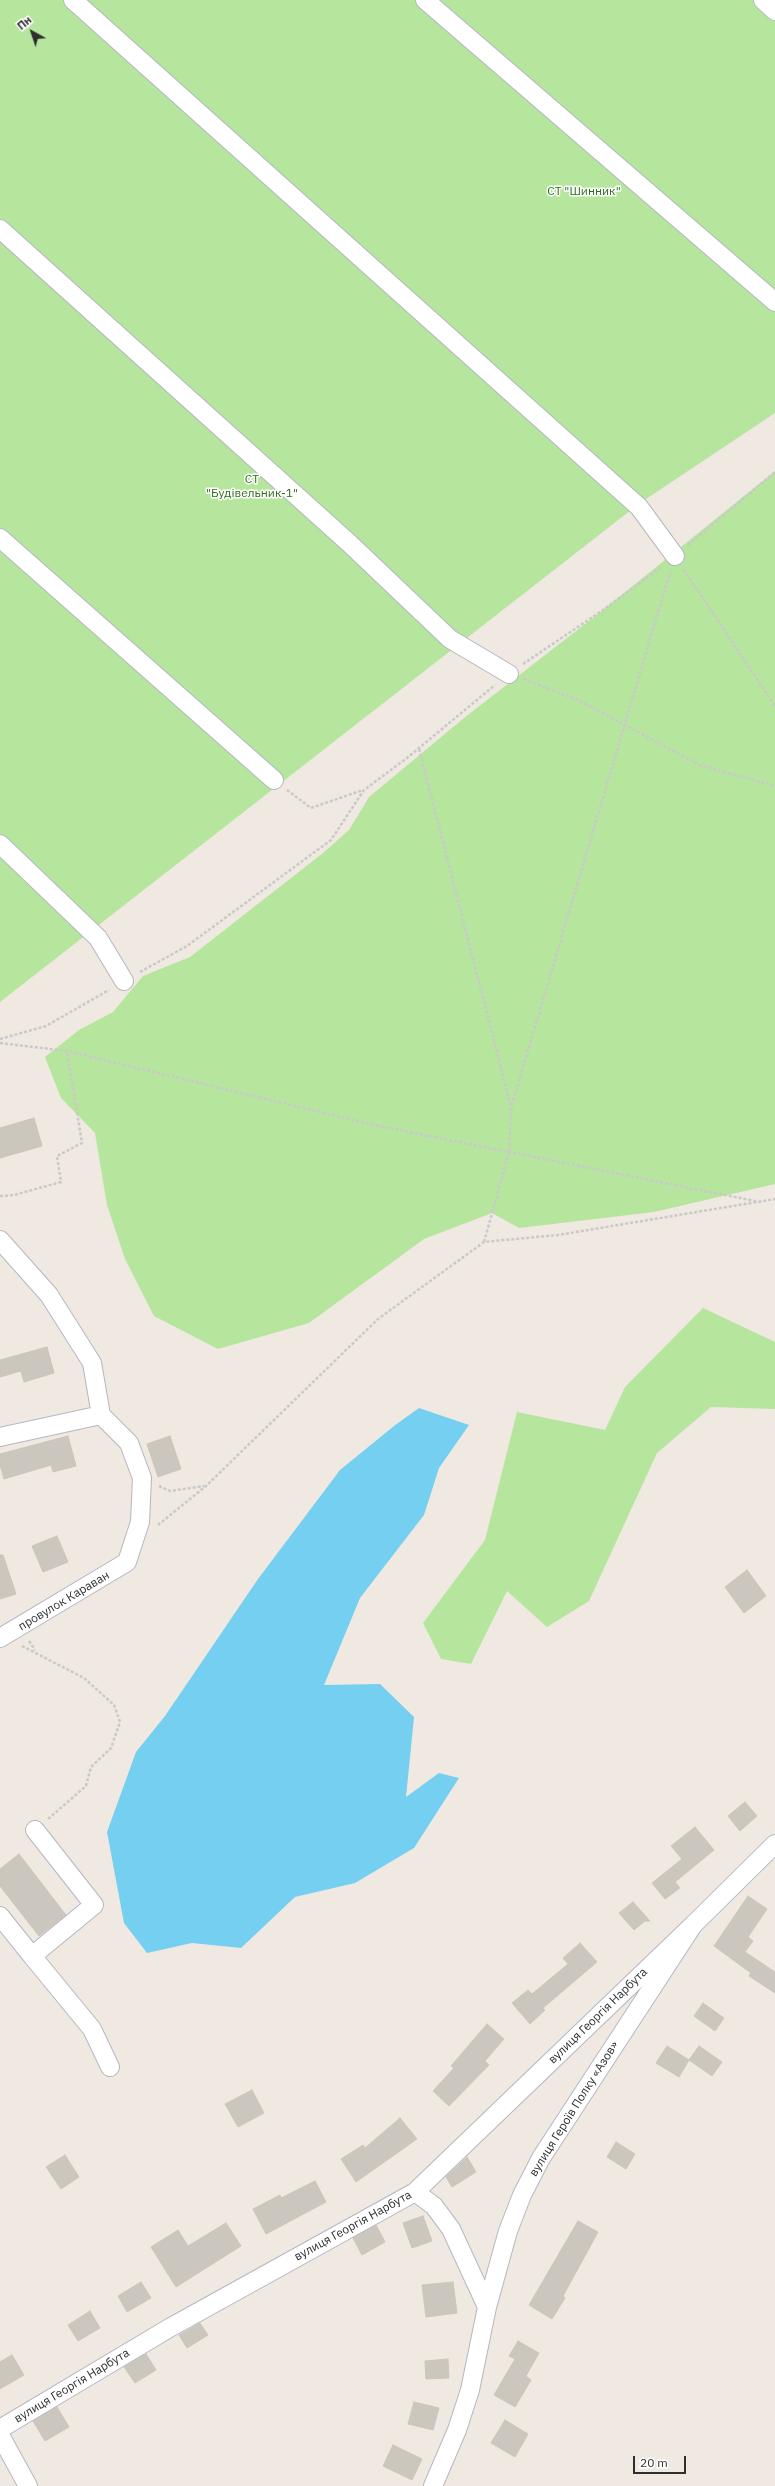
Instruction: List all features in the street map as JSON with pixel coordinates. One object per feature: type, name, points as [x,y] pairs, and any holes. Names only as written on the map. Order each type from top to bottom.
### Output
[{"type":"street","points":[[73,0],[639,507],[675,556]]},
{"type":"street","points":[[425,0],[775,302]]},
{"type":"street","points":[[763,0],[775,10]]},
{"type":"street","points":[[0,229],[349,543],[450,639],[509,674]]},
{"type":"street","points":[[0,538],[274,780]]},
{"type":"street","points":[[0,844],[98,938],[124,981]]},
{"type":"street","points":[[0,1240],[49,1295],[92,1363],[101,1415],[128,1443],[142,1478]]},
{"type":"street","points":[[0,1437],[101,1415]]},
{"type":"street","name":"провулок Караван","points":[[0,1638],[127,1562],[140,1522],[142,1478]]},
{"type":"street","points":[[32,1956],[94,1905],[35,1830]]},
{"type":"street","name":"вулиця Героїв Полку «Азов»","points":[[433,2486],[457,2430],[470,2390],[487,2307],[508,2231],[522,2195],[541,2158],[693,1925],[775,1844]]},
{"type":"street","points":[[0,1916],[92,2029],[110,2067]]},
{"type":"street","name":"вулиця Георгія Нарбута","points":[[0,2429],[171,2327],[415,2192],[693,1925]]},
{"type":"street","points":[[415,2192],[434,2206],[451,2229],[487,2307]]},
{"type":"street","points":[[0,2435],[28,2486]]},
{"type":"path","points":[[274,780],[311,808],[364,790],[418,749],[509,674],[603,610],[675,556],[775,472]]},
{"type":"path","points":[[675,556],[775,706]]},
{"type":"path","points":[[484,1242],[509,1152],[511,1108],[675,556]]},
{"type":"path","points":[[509,674],[580,701],[700,765],[775,786]]},
{"type":"path","points":[[418,749],[511,1108]]},
{"type":"path","points":[[0,1039],[46,1026],[187,946],[331,840],[364,790]]},
{"type":"path","points":[[0,1043],[67,1051],[374,1125],[760,1202]]},
{"type":"path","points":[[0,1196],[14,1196],[61,1182],[57,1156],[82,1143],[67,1051]]},
{"type":"path","points":[[154,1530],[163,1519],[206,1486],[378,1320],[484,1242],[558,1235],[775,1199]]},
{"type":"path","points":[[142,1478],[170,1491],[206,1486]]},
{"type":"path","points":[[0,1638],[35,1651],[84,1678],[114,1705],[120,1722],[111,1748],[91,1767],[86,1786],[35,1830]]},
{"type":"green space","name":"СТ \"Будівельник-1\"","points":[[0,0],[775,0],[775,413],[640,503],[0,1002]]},
{"type":"green space","points":[[775,471],[775,1184],[654,1212],[519,1228],[492,1213],[424,1239],[309,1323],[218,1349],[154,1316],[125,1259],[107,1205],[95,1133],[61,1098],[45,1057],[79,1030],[113,1012],[143,976],[190,957],[323,853],[349,830],[369,797],[464,718],[603,610]]},
{"type":"green space","points":[[703,1308],[775,1342],[775,1409],[711,1407],[657,1453],[589,1601],[547,1627],[507,1591],[471,1664],[441,1659],[423,1623],[485,1540],[517,1412],[605,1430],[625,1387]]},
{"type":"water","points":[[419,1408],[469,1425],[439,1468],[424,1515],[360,1598],[324,1685],[380,1684],[414,1717],[406,1797],[439,1773],[459,1778],[414,1848],[355,1883],[295,1897],[241,1948],[192,1943],[147,1953],[124,1923],[107,1832],[136,1752],[165,1716],[258,1579],[340,1470],[394,1426]]},
{"type":"building","points":[[34,1118],[42,1146],[0,1158],[0,1128]]},
{"type":"building","points":[[47,1347],[54,1373],[24,1382],[21,1371],[0,1377],[0,1360]]},
{"type":"building","points":[[68,1436],[76,1466],[53,1472],[51,1465],[4,1479],[0,1465],[0,1454]]},
{"type":"building","points":[[170,1436],[181,1469],[158,1477],[147,1444]]},
{"type":"building","points":[[57,1536],[68,1562],[43,1572],[32,1546]]},
{"type":"building","points":[[0,1555],[3,1555],[16,1594],[0,1599]]},
{"type":"building","points":[[747,1570],[766,1596],[744,1613],[725,1587]]},
{"type":"building","points":[[745,1802],[757,1816],[740,1831],[728,1816]]},
{"type":"building","points":[[695,1827],[714,1850],[675,1882],[680,1888],[665,1899],[652,1883],[682,1859],[671,1846]]},
{"type":"building","points":[[19,1854],[66,1915],[39,1936],[0,1886],[0,1869]]},
{"type":"building","points":[[748,1896],[767,1909],[748,1937],[753,1941],[745,1952],[775,1972],[775,1993],[749,1976],[751,1973],[714,1946]]},
{"type":"building","points":[[633,1902],[650,1921],[645,1921],[634,1930],[619,1913]]},
{"type":"building","points":[[580,1943],[597,1962],[543,2008],[545,2010],[530,2024],[512,2003],[528,1990],[532,1994],[568,1964],[563,1958]]},
{"type":"building","points":[[703,2003],[724,2018],[715,2031],[694,2016]]},
{"type":"building","points":[[487,2024],[504,2039],[485,2061],[489,2065],[449,2106],[433,2091],[454,2068],[451,2066]]},
{"type":"building","points":[[667,2046],[689,2060],[679,2077],[656,2063]]},
{"type":"building","points":[[699,2046],[722,2062],[712,2076],[689,2060]]},
{"type":"building","points":[[252,2090],[264,2113],[238,2127],[225,2104]]},
{"type":"building","points":[[400,2118],[417,2139],[356,2182],[341,2159],[363,2145],[365,2148]]},
{"type":"building","points":[[616,2142],[635,2154],[626,2169],[607,2157]]},
{"type":"building","points":[[65,2155],[79,2177],[61,2189],[46,2167]]},
{"type":"building","points":[[467,2157],[476,2172],[452,2187],[446,2177]]},
{"type":"building","points":[[315,2181],[326,2202],[266,2234],[253,2209],[280,2195],[281,2198]]},
{"type":"building","points":[[423,2216],[432,2241],[412,2248],[403,2223]]},
{"type":"building","points":[[578,2221],[598,2232],[563,2296],[565,2298],[552,2319],[529,2305]]},
{"type":"building","points":[[226,2223],[241,2246],[176,2287],[151,2247],[178,2230],[188,2246]]},
{"type":"building","points":[[376,2225],[385,2242],[362,2255],[353,2238]]},
{"type":"building","points":[[141,2282],[151,2298],[127,2312],[118,2296]]},
{"type":"building","points":[[453,2282],[457,2313],[426,2317],[422,2285]]},
{"type":"building","points":[[90,2311],[100,2328],[78,2341],[68,2325]]},
{"type":"building","points":[[200,2323],[208,2335],[187,2348],[179,2335]]},
{"type":"building","points":[[518,2341],[539,2353],[526,2376],[531,2380],[515,2407],[494,2395],[515,2359],[509,2356]]},
{"type":"building","points":[[146,2354],[156,2370],[135,2383],[124,2367]]},
{"type":"building","points":[[12,2355],[24,2375],[0,2389],[0,2362]]},
{"type":"building","points":[[448,2359],[449,2378],[426,2379],[425,2361]]},
{"type":"building","points":[[414,2402],[439,2408],[433,2430],[408,2424]]},
{"type":"building","points":[[57,2407],[69,2427],[45,2441],[33,2421]]},
{"type":"building","points":[[505,2420],[528,2434],[515,2457],[491,2443]]},
{"type":"building","points":[[393,2445],[422,2459],[412,2480],[383,2466]]},
{"type":"park label","name":"СТ \"Шинник\"","points":[[584,192]]}]
